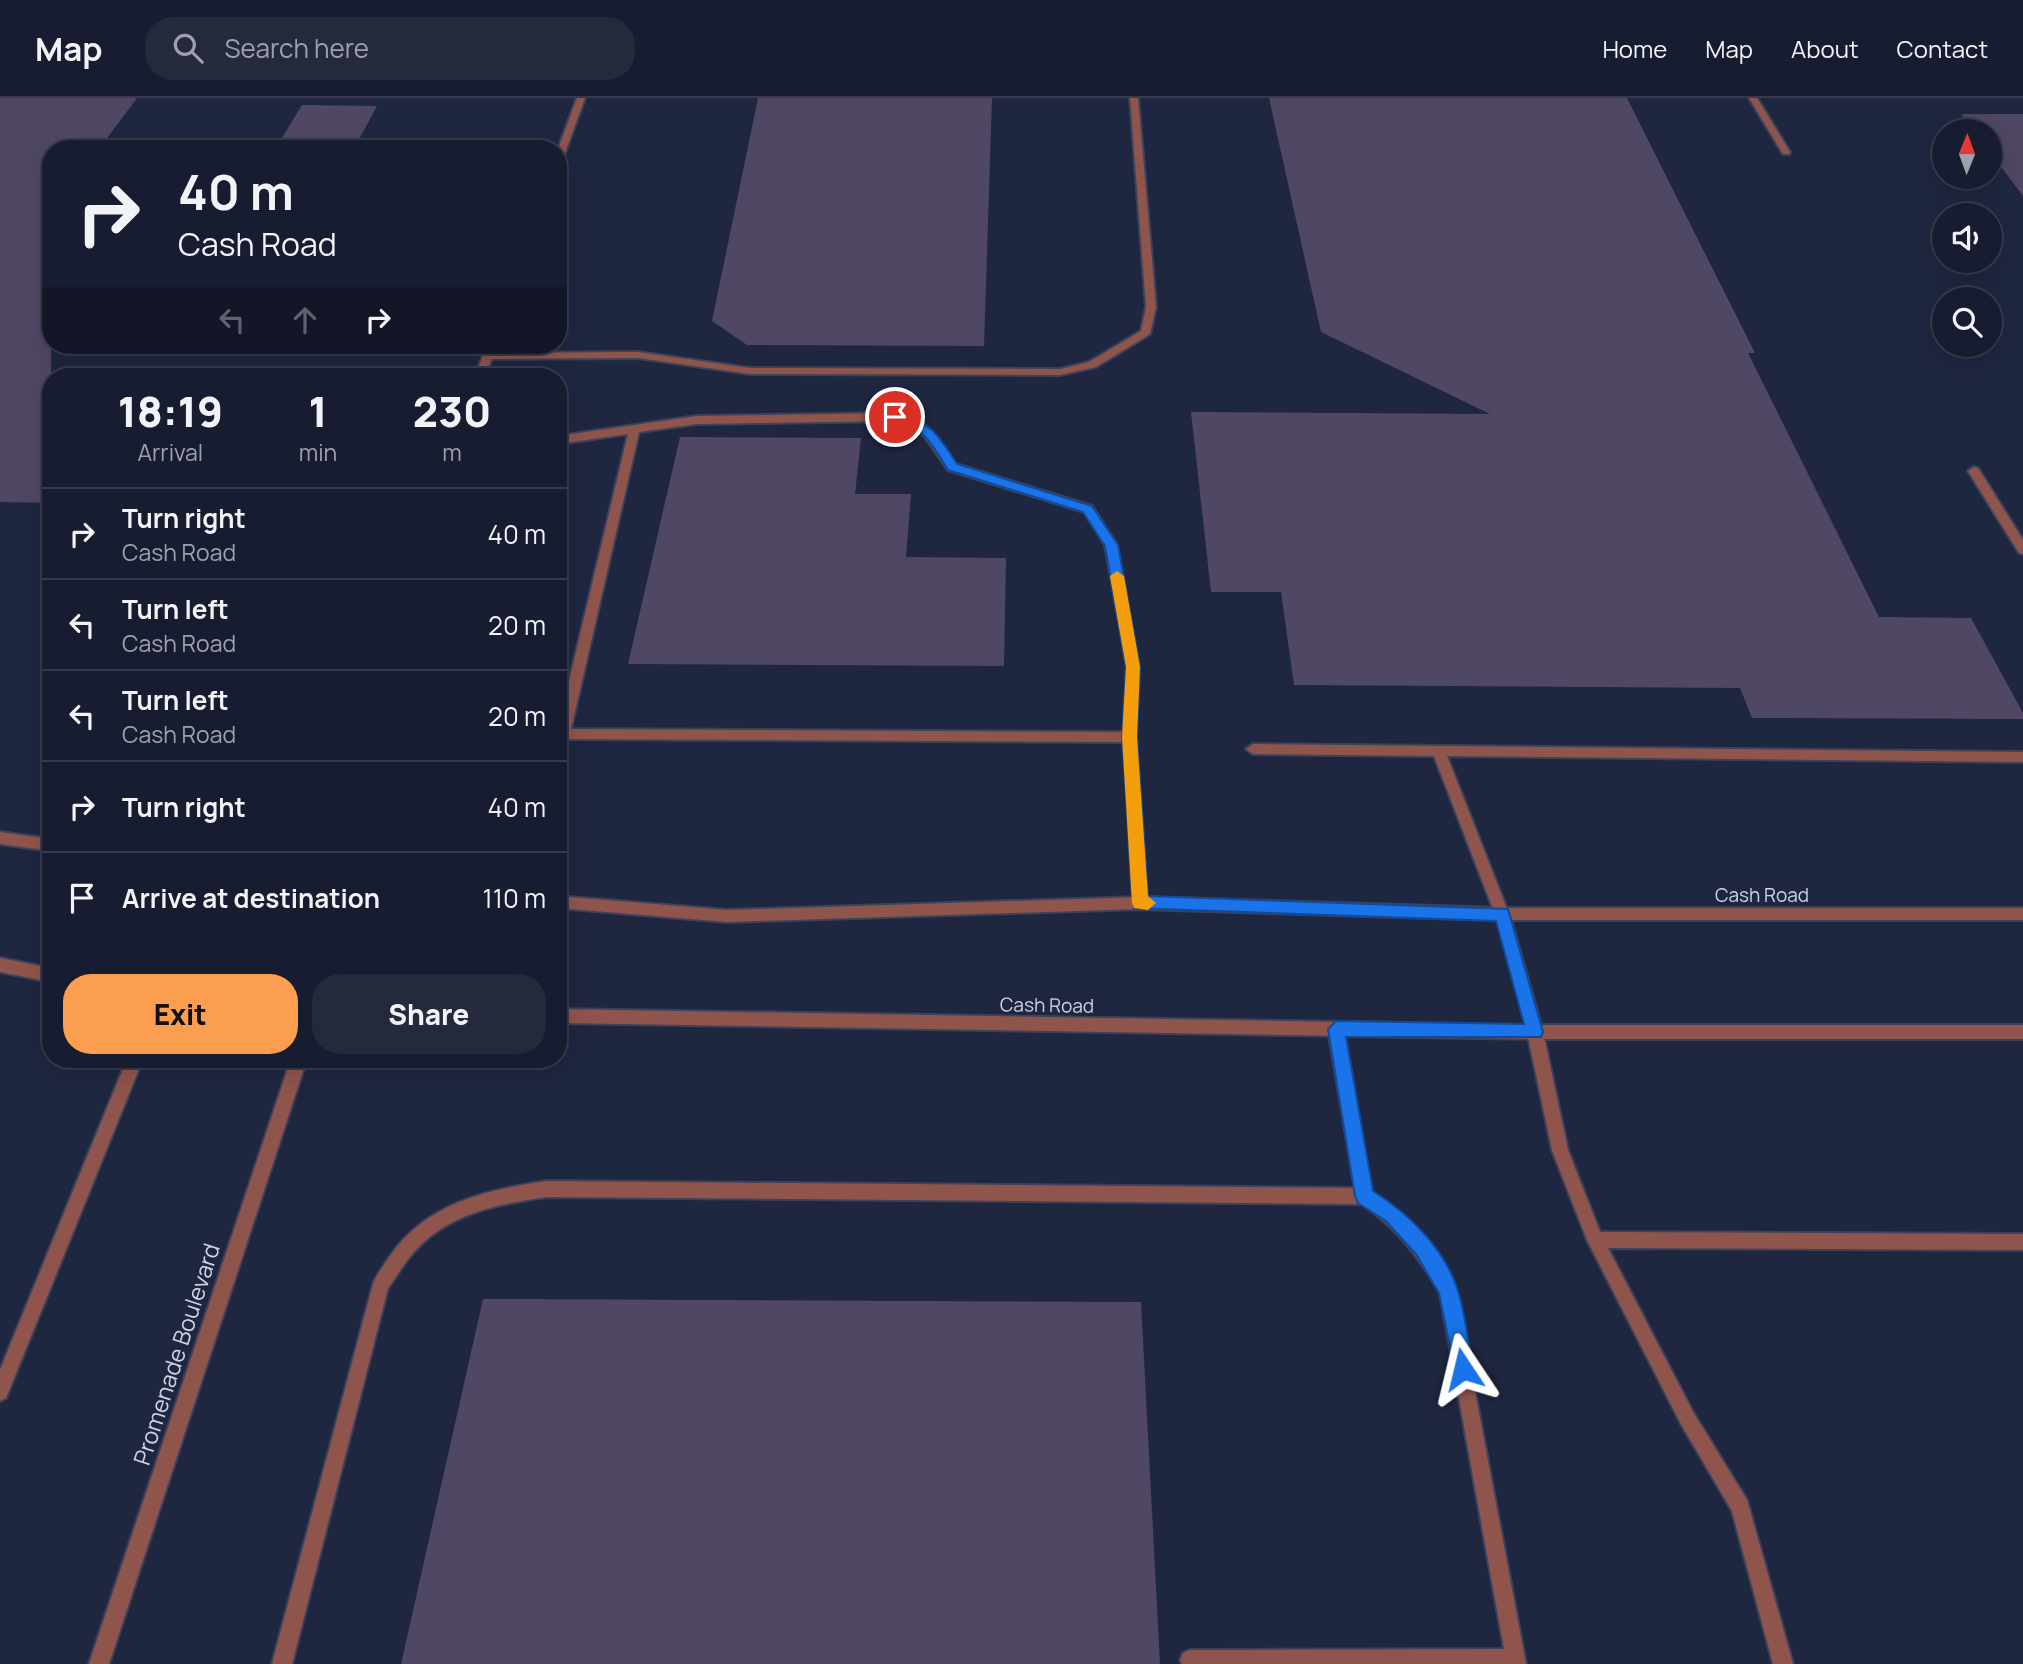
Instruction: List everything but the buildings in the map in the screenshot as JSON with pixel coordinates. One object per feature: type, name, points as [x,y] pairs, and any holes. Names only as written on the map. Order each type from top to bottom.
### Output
[{"type":"street","points":[[566,140],[581,98]]},
{"type":"street","points":[[567,353],[638,355],[750,371],[1060,372],[1093,365],[1146,332],[1151,307],[1134,98]]},
{"type":"street","points":[[1753,98],[1786,152]]},
{"type":"street","points":[[567,439],[697,420],[895,417],[916,421],[938,444],[952,467],[1088,509],[1111,545],[1133,667],[1130,737],[1140,903]]},
{"type":"street","points":[[567,717],[634,430]]},
{"type":"street","points":[[1974,471],[2023,550]]},
{"type":"street","points":[[567,734],[1130,737]]},
{"type":"street","points":[[1253,749],[2023,757]]},
{"type":"street","points":[[1438,750],[1502,914],[1535,1032],[1560,1150],[1595,1240],[1687,1418],[1740,1507],[1783,1664]]},
{"type":"street","points":[[0,838],[42,844]]},
{"type":"street","name":"Cash Road","points":[[567,903],[727,915],[1140,903],[1502,914],[2023,914]]},
{"type":"street","points":[[0,965],[42,973]]},
{"type":"street","name":"Cash Road","points":[[567,1016],[1535,1032],[2023,1032]]},
{"type":"street","points":[[1336,1029],[1364,1196]]},
{"type":"street","points":[[0,1392],[131,1068]]},
{"type":"street","name":"Promenade Boulevard","points":[[99,1664],[296,1068]]},
{"type":"street","points":[[282,1664],[381,1284],[411,1242],[450,1213],[492,1197],[547,1189],[1364,1196],[1400,1222],[1423,1248],[1448,1290],[1515,1662],[1191,1660]]},
{"type":"street","points":[[1595,1240],[2023,1242]]},
{"type":"slow traffic","points":[[1117,576],[1133,667],[1130,737],[1140,903],[1148,903]]},
{"type":"route","points":[[895,417],[916,421],[938,444],[952,467],[1088,509],[1111,545],[1133,667],[1130,737],[1140,903],[1502,914],[1535,1032],[1336,1029],[1364,1196],[1393,1214],[1423,1248],[1448,1290],[1463,1369]]}]
